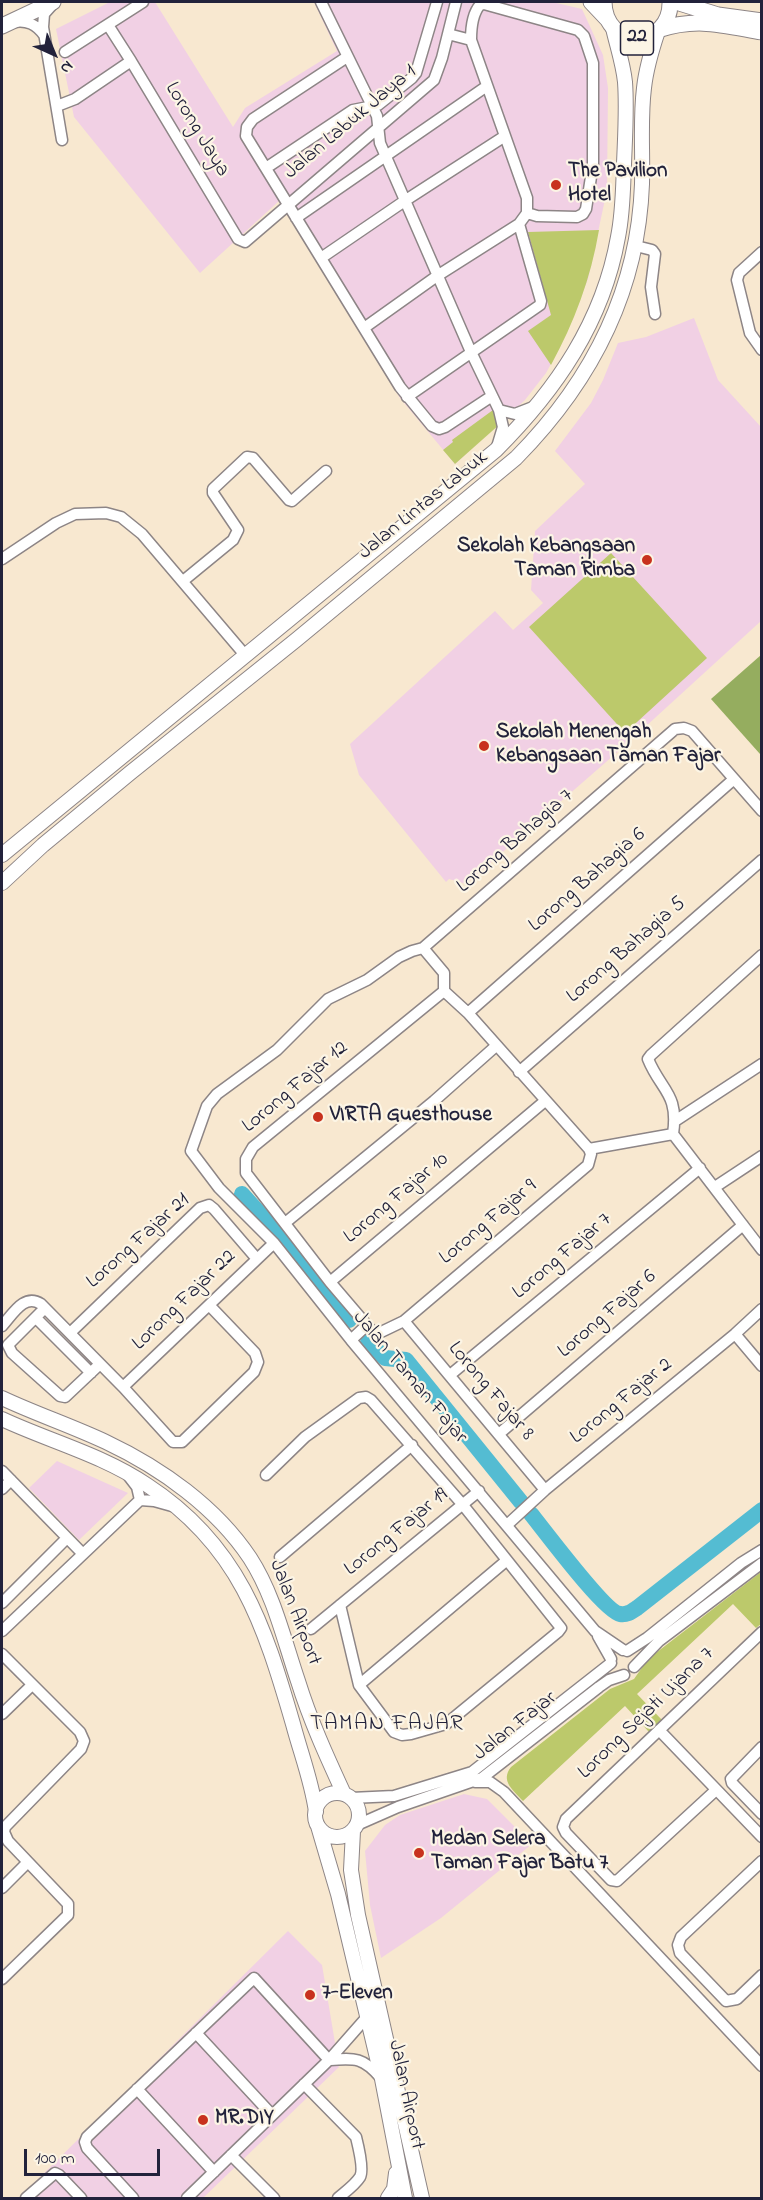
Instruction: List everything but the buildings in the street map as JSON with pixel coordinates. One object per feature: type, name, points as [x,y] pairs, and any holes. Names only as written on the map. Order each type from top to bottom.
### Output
[{"type":"highway","points":[[3,23],[39,2]]},
{"type":"highway","points":[[3,23],[54,2]]},
{"type":"highway","name":"22","points":[[591,2],[621,34],[630,37],[650,36],[658,31],[668,16],[670,2]]},
{"type":"highway","name":"22","points":[[604,2],[611,24]]},
{"type":"highway","name":"22","points":[[676,2],[718,15],[762,22]]},
{"type":"highway","points":[[658,31],[677,24],[706,22],[762,32]]},
{"type":"main road","name":"Jalan Lintas Labuk","points":[[2,855],[496,450],[541,403],[572,358],[597,309],[610,272],[618,237],[623,195],[625,82],[611,24]]},
{"type":"main road","name":"Jalan Lintas Labuk","points":[[2,883],[130,773],[296,640],[516,458],[545,427],[590,366],[617,309],[636,246],[642,184],[644,87],[658,31]]},
{"type":"main road","name":"Jalan Airport","points":[[2,1398],[141,1460],[177,1485],[226,1529],[244,1551],[269,1598],[305,1702],[347,1796]]},
{"type":"main road","name":"Jalan Airport","points":[[2,1419],[97,1459],[144,1483],[179,1508],[224,1556],[249,1599],[267,1640],[309,1777],[317,1819],[338,1894],[382,2079],[405,2199]]},
{"type":"main road","points":[[329,1795],[347,1796],[359,1810],[355,1828],[344,1836],[334,1837],[325,1833],[317,1819],[323,1799],[329,1795]]},
{"type":"main road","name":"Jalan Airport","points":[[355,1828],[350,1857],[354,1888],[366,1953],[422,2199]]},
{"type":"main road","points":[[386,2043],[389,2085],[414,2187],[412,2199]]},
{"type":"main road","points":[[388,2199],[396,2182],[388,2136],[390,2125]]},
{"type":"street","points":[[54,2],[44,14],[44,35],[62,140]]},
{"type":"street","points":[[65,52],[143,2]]},
{"type":"street","points":[[321,2],[377,116],[380,142],[437,276],[499,410],[502,427],[496,450]]},
{"type":"street","points":[[266,168],[353,110],[378,105],[416,73],[436,2]]},
{"type":"street","name":"Jalan Labuk Jaya 1","points":[[288,203],[434,80],[456,2]]},
{"type":"street","points":[[364,328],[437,276],[519,224],[526,213],[527,198],[471,40],[471,28],[477,8],[482,4],[578,30],[584,36],[593,63],[593,153],[586,209],[577,217],[537,216],[526,213]]},
{"type":"street","points":[[3,23],[18,21],[31,23],[44,35]]},
{"type":"street","points":[[57,106],[75,99],[131,61],[108,25]]},
{"type":"street","points":[[448,34],[471,40]]},
{"type":"street","points":[[347,57],[253,119],[247,127],[246,136],[407,397],[432,426],[439,429],[446,427],[492,396]]},
{"type":"street","name":"Lorong Jaya","points":[[131,61],[238,239],[242,242],[247,240],[288,203]]},
{"type":"street","points":[[296,218],[488,86]]},
{"type":"street","points":[[321,258],[505,136]]},
{"type":"street","points":[[407,397],[540,305],[541,301],[519,224]]},
{"type":"street","points":[[636,246],[652,250],[655,254],[651,287],[655,314]]},
{"type":"street","points":[[762,252],[739,273],[737,279],[750,333],[762,350]]},
{"type":"street","points":[[499,410],[514,414],[541,403]]},
{"type":"street","points":[[183,581],[233,540],[237,534],[238,530],[213,493],[213,489],[247,457],[253,458],[292,501],[326,471]]},
{"type":"street","points":[[2,559],[56,523],[75,514],[106,513],[121,517],[133,525],[245,655]]},
{"type":"street","name":"Lorong Bahagia 7","points":[[191,1152],[207,1106],[217,1094],[273,1054],[328,999],[367,980],[399,957],[423,948],[675,729],[684,728],[692,731],[734,779]]},
{"type":"street","points":[[734,779],[762,811]]},
{"type":"street","name":"Lorong Bahagia 6","points":[[468,1013],[734,779]]},
{"type":"street","name":"Lorong Bahagia 5","points":[[519,1072],[762,860]]},
{"type":"street","points":[[423,948],[444,973],[444,991],[468,1013],[496,1047],[590,1149],[673,1134]]},
{"type":"street","points":[[762,955],[648,1059],[672,1100],[675,1121],[673,1134],[762,1250]]},
{"type":"street","name":"Lorong Fajar 12","points":[[367,1325],[330,1282],[246,1173],[246,1159],[253,1147],[444,991]]},
{"type":"street","points":[[285,1223],[496,1047]]},
{"type":"street","points":[[675,1121],[762,1064]]},
{"type":"street","name":"Lorong Fajar 10","points":[[330,1282],[545,1101]]},
{"type":"street","name":"Lorong Fajar 9","points":[[404,1321],[588,1165],[590,1149]]},
{"type":"street","name":"Jalan Taman Fajar","points":[[191,1152],[219,1188],[274,1243],[351,1340],[595,1631]]},
{"type":"street","points":[[715,1187],[762,1156]]},
{"type":"street","name":"Lorong Fajar 7","points":[[450,1376],[700,1168]]},
{"type":"street","name":"Lorong Fajar 21","points":[[70,1333],[200,1208],[209,1205],[214,1209],[257,1259]]},
{"type":"street","name":"Lorong Fajar 6","points":[[500,1433],[742,1226]]},
{"type":"street","name":"Lorong Fajar 22","points":[[123,1387],[274,1243]]},
{"type":"street","points":[[2,1326],[25,1301],[34,1300],[45,1308],[123,1387],[173,1442],[182,1442],[254,1371],[258,1362],[255,1353],[210,1305]]},
{"type":"street","points":[[45,1308],[8,1345],[12,1353],[60,1396],[71,1393],[100,1364]]},
{"type":"street","name":"Lorong Fajar 2","points":[[507,1525],[545,1490],[735,1334],[762,1309]]},
{"type":"street","points":[[36,1318],[91,1372]]},
{"type":"street","points":[[351,1340],[367,1325],[379,1333],[404,1321]]},
{"type":"street","name":"Lorong Fajar 8","points":[[404,1321],[500,1433],[545,1490]]},
{"type":"street","points":[[735,1334],[762,1366]]},
{"type":"street","points":[[2,1391],[69,1426]]},
{"type":"street","points":[[266,1475],[305,1437],[359,1398],[366,1397],[412,1445],[559,1624],[561,1628],[558,1632],[446,1724],[402,1735],[394,1732],[359,1685],[507,1561]]},
{"type":"street","points":[[280,1557],[412,1445]]},
{"type":"street","points":[[2,1471],[83,1554]]},
{"type":"street","points":[[126,1474],[137,1487],[140,1500]]},
{"type":"street","points":[[2,1489],[10,1480]]},
{"type":"street","name":"Lorong Fajar 19","points":[[311,1629],[479,1491]]},
{"type":"street","points":[[2,1631],[140,1500],[154,1501],[179,1508]]},
{"type":"street","points":[[2,1602],[67,1538]]},
{"type":"street","points":[[611,1661],[616,1653],[625,1651],[647,1638],[741,1563],[762,1550]]},
{"type":"street","points":[[595,1631],[611,1661],[613,1670],[624,1675],[659,1641],[762,1563]]},
{"type":"street","name":"Lorong Fajar 19","points":[[340,1605],[359,1685]]},
{"type":"street","points":[[595,1631],[625,1651],[634,1660],[634,1667]]},
{"type":"street","name":"Lorong Sejati Ujana 7","points":[[716,1790],[617,1881],[611,1880],[603,1872],[563,1827],[566,1819],[762,1632]]},
{"type":"street","points":[[2,1654],[80,1732],[84,1741],[81,1749],[5,1827],[8,1841],[68,1904],[68,1915],[2,1979]]},
{"type":"street","name":"Jalan Fajar","points":[[347,1796],[394,1796],[472,1772],[611,1661]]},
{"type":"street","name":"Jalan Fajar","points":[[355,1828],[398,1807],[475,1782],[604,1684],[624,1675]]},
{"type":"street","points":[[2,1714],[32,1684]]},
{"type":"street","points":[[659,1730],[762,1838]]},
{"type":"street","points":[[762,1747],[731,1779],[732,1783],[762,1814]]},
{"type":"street","points":[[504,1762],[500,1778],[504,1792]]},
{"type":"street","points":[[475,1782],[490,1782],[504,1792],[760,2060]]},
{"type":"street","points":[[762,1861],[681,1937],[678,1945],[680,1953],[723,1999],[730,2002],[737,1999],[762,1975]]},
{"type":"street","points":[[2,1888],[28,1862]]},
{"type":"street","points":[[134,2199],[87,2148],[85,2142],[87,2136],[254,1978],[328,2060]]},
{"type":"street","points":[[186,2199],[328,2060],[366,2018]]},
{"type":"street","points":[[196,2033],[272,2115]]},
{"type":"street","points":[[328,2060],[355,2058],[362,2060],[382,2079]]},
{"type":"street","points":[[304,2084],[356,2137],[362,2172],[360,2178],[338,2199]]},
{"type":"street","points":[[137,2089],[214,2172]]},
{"type":"street","points":[[231,2155],[274,2199]]},
{"type":"street","points":[[26,2199],[55,2174],[59,2175],[81,2199]]},
{"type":"shaded area","points":[[110,2],[155,2],[233,127],[245,108],[337,51],[314,2],[552,2],[582,9],[603,55],[608,88],[607,190],[588,279],[561,345],[546,373],[525,400],[455,464],[400,398],[279,201],[200,273],[74,117],[56,29]]},
{"type":"shaded area","name":"Sekolah Kebangsaan Taman Rimba","points":[[694,318],[718,380],[761,427],[761,621],[621,749],[466,884],[449,879],[446,882],[359,775],[350,744],[495,611],[513,630],[543,603],[531,590],[535,531],[585,484],[555,451],[591,403],[618,343],[646,337]]},
{"type":"shaded area","points":[[57,1461],[128,1493],[79,1540],[29,1488]]},
{"type":"shaded area","points":[[464,1794],[487,1799],[532,1844],[441,1918],[381,1958],[370,1905],[365,1851],[385,1825],[400,1815]]},
{"type":"shaded area","points":[[288,1931],[322,1965],[339,2067],[203,2198],[19,2198]]},
{"type":"green space","points":[[599,230],[581,300],[551,365],[528,331],[551,315],[528,232]]},
{"type":"green space","points":[[493,410],[500,424],[455,464],[443,450],[453,442],[452,440]]},
{"type":"green space","points":[[611,553],[707,658],[625,733],[529,627]]},
{"type":"green space","points":[[761,655],[762,752],[760,754],[711,699]]},
{"type":"green space","points":[[761,1572],[761,1624],[756,1628],[733,1604],[637,1694],[662,1720],[649,1732],[625,1706],[523,1801],[515,1793],[507,1781],[511,1767],[610,1689],[634,1679],[648,1659]]},
{"type":"waterway","points":[[242,1194],[349,1320]]},
{"type":"waterway","points":[[368,1342],[385,1358],[406,1360],[521,1502]]},
{"type":"waterway","points":[[531,1514],[589,1586],[612,1610],[622,1614],[637,1608],[762,1510]]},
{"type":"place","name":"The Pavilion Hotel","points":[[556,185]]},
{"type":"place","name":"Sekolah Kebangsaan Taman Rimba","points":[[647,560]]},
{"type":"place","name":"Sekolah Menengah Kebangsaan Taman Fajar","points":[[484,746]]},
{"type":"place","name":"VIRTA Guesthouse","points":[[318,1117]]},
{"type":"place","name":"Medan Selera Taman Fajar Batu 7","points":[[419,1853]]},
{"type":"place","name":"7-Eleven","points":[[310,1995]]},
{"type":"place","name":"MR.DIY","points":[[203,2120]]},
{"type":"district","name":"TAMAN FAJAR","points":[[387,1725]]}]
